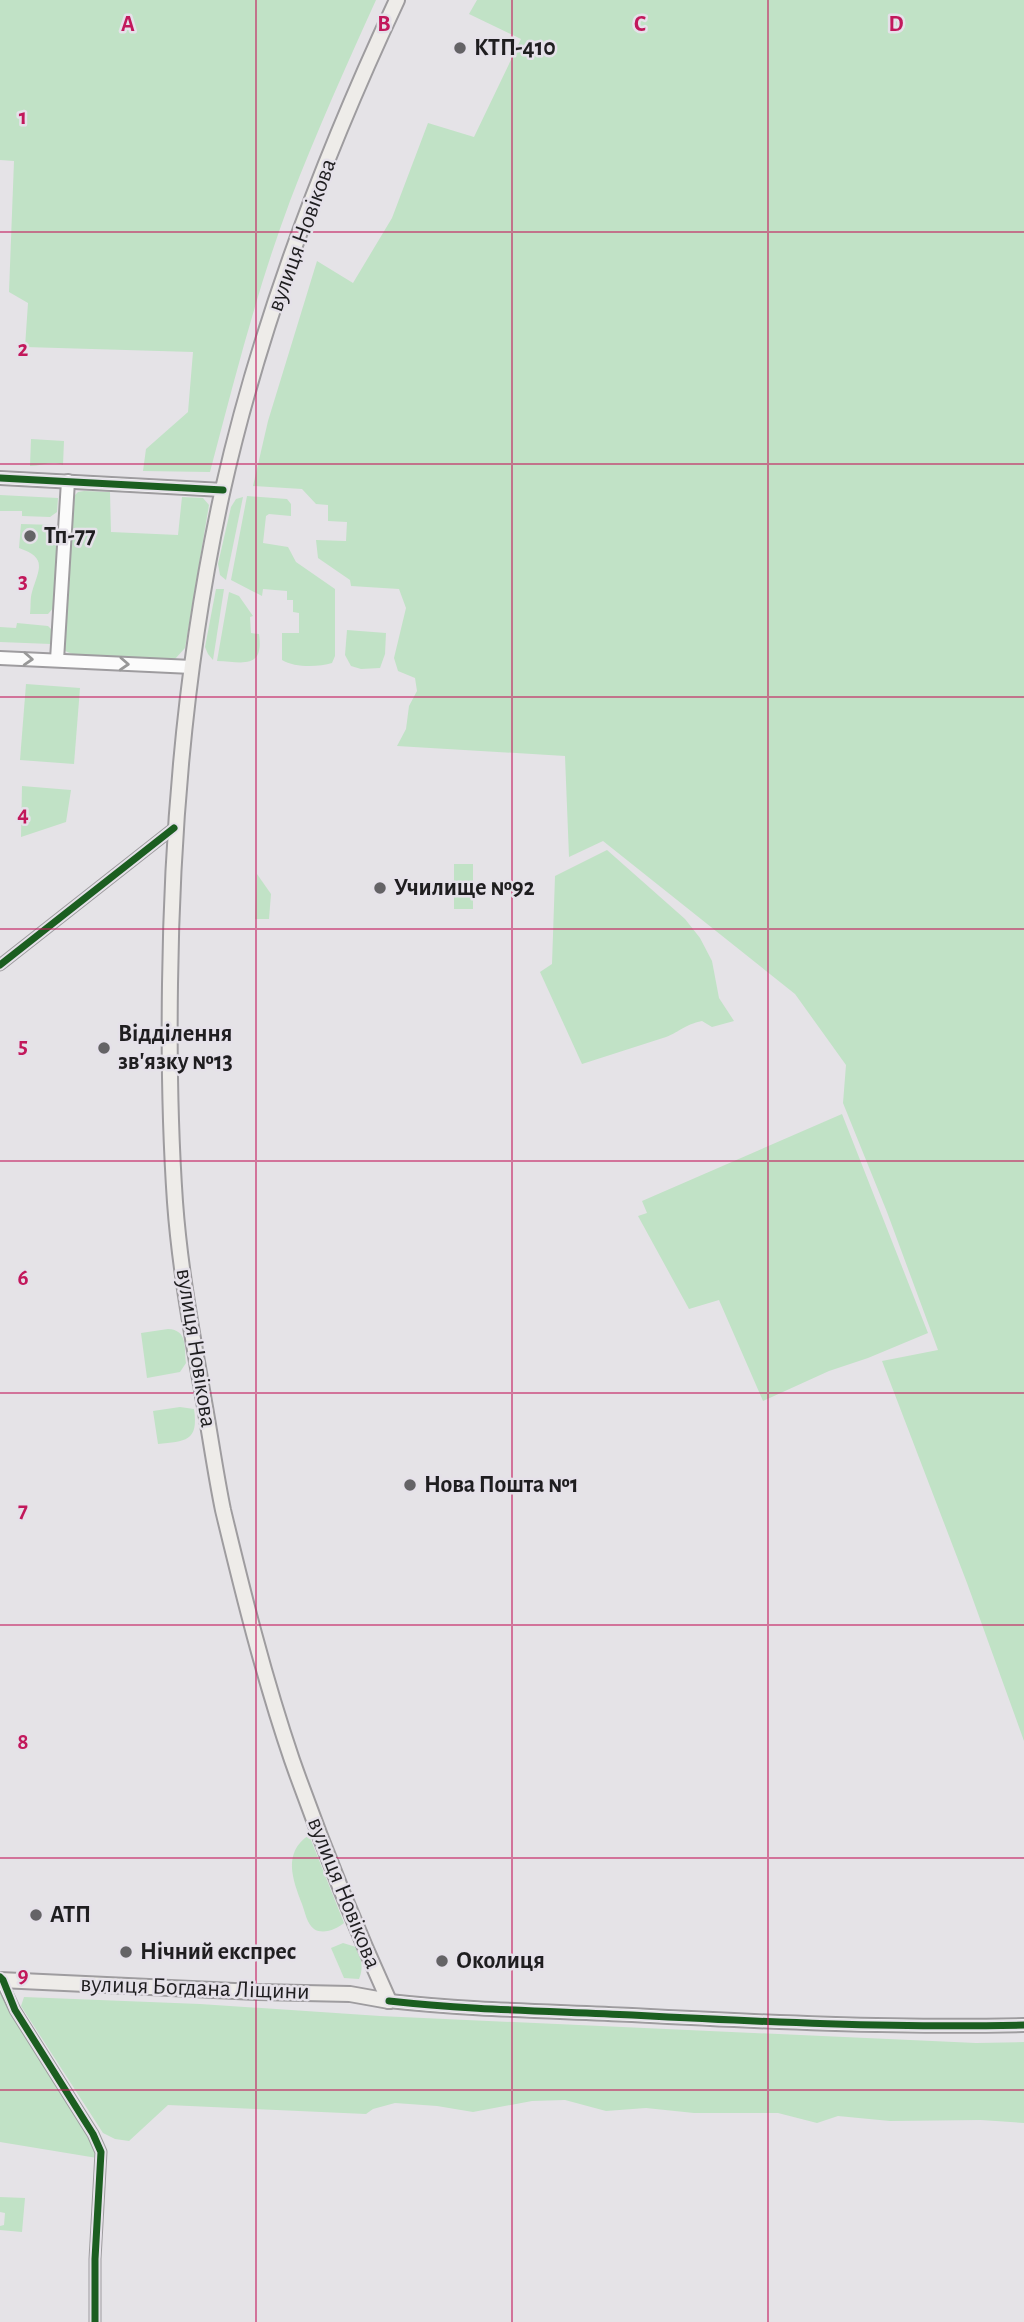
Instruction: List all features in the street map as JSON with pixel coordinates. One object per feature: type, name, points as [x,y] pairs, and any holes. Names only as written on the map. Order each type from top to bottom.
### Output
[{"type":"main road","name":"вулиця Новікова","points":[[388,2001],[349,1911],[292,1758],[258,1647],[222,1503],[190,1322],[175,1201],[169,1060],[174,828],[196,634],[225,483],[283,279],[350,106],[397,0]]},
{"type":"main road","name":"вулиця Богдана Ліщини","points":[[1,1979],[350,1994],[388,2001]]},
{"type":"street","points":[[0,478],[225,483]]},
{"type":"street","points":[[57,660],[68,481]]},
{"type":"street","points":[[0,658],[192,667]]},
{"type":"street","points":[[0,965],[174,828]]},
{"type":"street","points":[[1,1979],[15,2010],[93,2134],[101,2152],[95,2259],[95,2322]]},
{"type":"street","points":[[388,2001],[454,2008],[923,2026],[1024,2025]]},
{"type":"green space","points":[[0,0],[376,0],[321,125],[278,234],[210,472],[143,471],[146,449],[188,412],[193,352],[25,347],[28,303],[9,292],[14,161],[0,160]]},
{"type":"green space","points":[[477,0],[1024,0],[1024,1741],[882,1361],[938,1350],[843,1103],[846,1065],[795,994],[603,841],[569,857],[565,756],[397,746],[406,729],[409,706],[417,691],[415,678],[398,671],[394,658],[406,608],[399,589],[351,586],[350,580],[318,558],[316,540],[346,541],[347,522],[328,521],[328,505],[316,504],[302,489],[253,486],[268,421],[317,261],[353,283],[392,218],[428,123],[474,137],[521,39],[469,14]]},
{"type":"green space","points":[[31,439],[64,441],[63,465],[51,463],[30,466]]},
{"type":"green space","points":[[78,492],[110,492],[111,532],[178,535],[182,497],[203,498],[209,505],[185,648],[175,659],[75,655],[65,651],[63,647],[72,498]]},
{"type":"green space","points":[[0,495],[58,498],[57,512],[50,517],[22,516],[22,511],[0,511]]},
{"type":"green space","points":[[247,496],[287,499],[291,504],[291,516],[266,516],[263,543],[288,547],[296,562],[335,589],[335,656],[332,663],[307,666],[282,660],[282,633],[299,633],[299,613],[293,612],[293,600],[287,600],[287,591],[263,589],[262,596],[231,580]]},
{"type":"green space","points":[[243,497],[226,580],[220,575],[218,564],[231,507],[236,499]]},
{"type":"green space","points":[[21,524],[54,525],[58,529],[55,606],[48,614],[30,614],[31,594],[39,565],[34,556],[19,548]]},
{"type":"green space","points":[[216,589],[224,589],[213,660],[205,647]]},
{"type":"green space","points":[[229,592],[239,596],[253,616],[250,617],[251,633],[259,634],[258,654],[250,661],[217,661]]},
{"type":"green space","points":[[17,623],[48,626],[52,630],[51,644],[0,642],[0,627],[16,628]]},
{"type":"green space","points":[[347,630],[386,633],[385,654],[380,668],[361,669],[351,666],[345,655]]},
{"type":"green space","points":[[26,684],[80,688],[74,764],[20,760]]},
{"type":"green space","points":[[22,786],[71,790],[66,822],[21,837]]},
{"type":"green space","points":[[607,850],[685,919],[700,938],[712,961],[719,998],[734,1021],[712,1027],[702,1021],[666,1037],[582,1064],[540,972],[552,964],[555,876]]},
{"type":"green space","points":[[454,864],[473,864],[473,909],[454,909]]},
{"type":"green space","points":[[257,874],[271,894],[269,919],[255,919]]},
{"type":"green space","points":[[842,1114],[928,1333],[829,1371],[763,1401],[719,1300],[689,1309],[638,1216],[647,1213],[642,1201]]},
{"type":"green space","points":[[168,1329],[179,1332],[182,1336],[186,1363],[180,1372],[147,1378],[141,1333]]},
{"type":"green space","points":[[180,1407],[194,1409],[192,1434],[183,1440],[158,1444],[153,1411]]},
{"type":"green space","points":[[309,1835],[344,1923],[326,1931],[314,1929],[306,1918],[293,1876],[295,1850]]},
{"type":"green space","points":[[343,1943],[356,1947],[358,1951],[362,1966],[359,1979],[344,1978],[331,1948]]},
{"type":"green space","points":[[0,1991],[9,2010],[93,2141],[97,2158],[0,2142]]},
{"type":"green space","points":[[24,1997],[976,2043],[1024,2042],[1024,2123],[981,2120],[890,2121],[838,2116],[817,2123],[778,2113],[694,2113],[646,2108],[606,2111],[565,2100],[532,2101],[473,2112],[395,2103],[373,2109],[366,2114],[168,2105],[129,2141],[115,2139],[103,2133],[21,2006]]},
{"type":"green space","points":[[0,2197],[25,2198],[22,2232],[0,2230],[0,2226],[4,2225],[5,2213],[0,2212]]},
{"type":"cycle path","points":[[0,478],[223,490]]},
{"type":"cycle path","points":[[0,965],[174,828]]},
{"type":"cycle path","points":[[0,1977],[15,2010],[93,2134],[101,2152],[95,2259],[95,2322]]},
{"type":"cycle path","points":[[389,2001],[779,2022],[926,2026],[1024,2025]]},
{"type":"place","name":"КТП-410","points":[[460,48]]},
{"type":"place","name":"Тп-77","points":[[30,536]]},
{"type":"place","name":"Училище №92","points":[[380,888]]},
{"type":"place","name":"Відділення зв'язку №13","points":[[104,1048]]},
{"type":"place","name":"Нова Пошта №1","points":[[410,1485]]},
{"type":"place","name":"АТП","points":[[36,1915]]},
{"type":"place","name":"Нічний експрес","points":[[126,1952]]},
{"type":"place","name":"Околиця","points":[[442,1961]]}]
